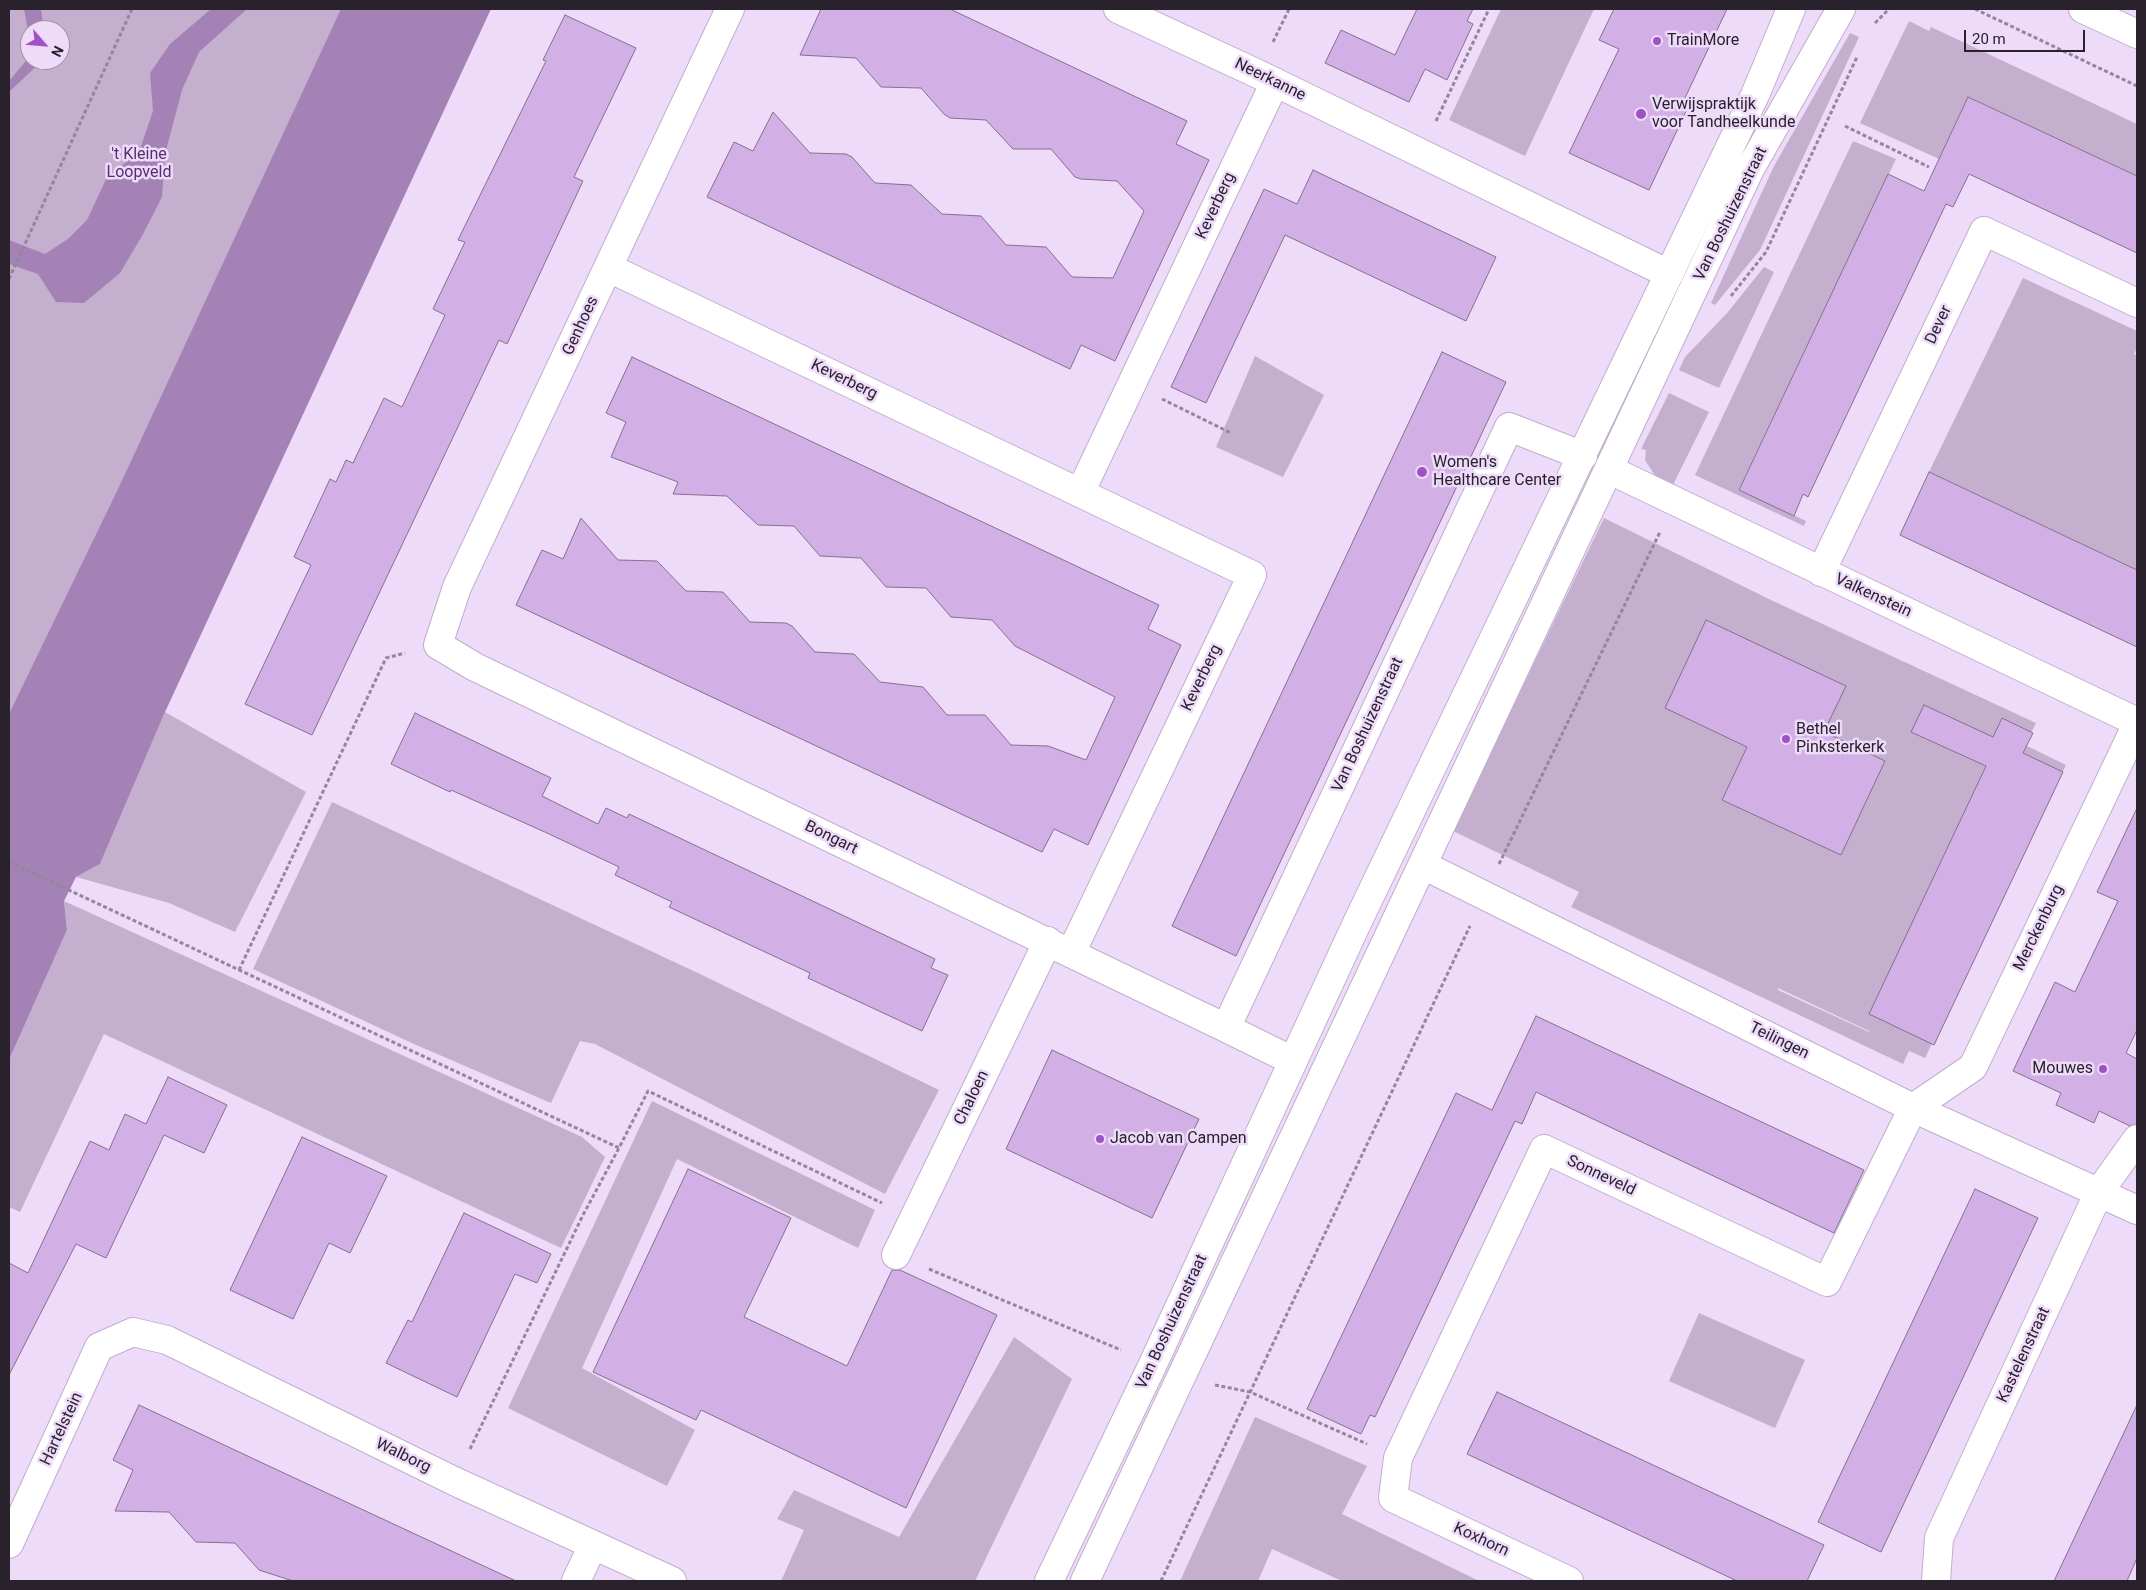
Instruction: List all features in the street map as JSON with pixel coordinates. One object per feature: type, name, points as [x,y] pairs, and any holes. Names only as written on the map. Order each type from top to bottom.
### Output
[{"type":"street","name":"Genhoes","points":[[438,645],[457,587],[730,9]]},
{"type":"street","name":"Neerkanne","points":[[1118,9],[1275,82],[1669,274]]},
{"type":"street","name":"Van Boshuizenstraat","points":[[1049,1581],[1153,1364],[1392,851],[1755,95],[1791,9]]},
{"type":"street","name":"Van Boshuizenstraat","points":[[1085,1581],[1610,470],[1750,169],[1841,9]]},
{"type":"street","points":[[2083,9],[2137,34]]},
{"type":"street","name":"Keverberg","points":[[1080,493],[1275,82]]},
{"type":"street","name":"Dever","points":[[1821,572],[1984,231],[2137,303]]},
{"type":"street","name":"Keverberg","points":[[609,268],[1252,575],[1059,947]]},
{"type":"street","name":"Van Boshuizenstraat","points":[[1669,274],[1695,289]]},
{"type":"street","name":"Van Boshuizenstraat","points":[[1226,1028],[1509,427],[1583,456],[1610,470]]},
{"type":"street","name":"Valkenstein","points":[[1610,470],[2137,723]]},
{"type":"street","name":"Bongart","points":[[438,645],[475,667],[1226,1028]]},
{"type":"street","name":"Merckenburg","points":[[1914,1108],[1973,1067],[2137,723]]},
{"type":"street","points":[[1392,851],[1423,865]]},
{"type":"street","name":"Teilingen","points":[[1423,865],[1485,894],[1914,1108],[2137,1210]]},
{"type":"street","name":"Chaloen","points":[[896,1255],[1059,947]]},
{"type":"street","points":[[1226,1028],[1324,1074]]},
{"type":"street","name":"Sonneveld","points":[[1393,1498],[1398,1458],[1544,1149],[1827,1282],[1914,1108]]},
{"type":"street","name":"Kastelenstraat","points":[[1936,1581],[1939,1538],[2100,1192],[2137,1139]]},
{"type":"street","name":"Walborg","points":[[134,1332],[167,1340],[454,1481],[672,1581]]},
{"type":"street","name":"Hartelstein","points":[[9,1544],[99,1347],[134,1332]]},
{"type":"street","name":"Koxhorn","points":[[1393,1498],[1569,1581]]},
{"type":"street","points":[[576,1581],[593,1545]]},
{"type":"path","points":[[9,278],[132,9]]},
{"type":"path","points":[[1421,153],[1489,9]]},
{"type":"path","points":[[1869,32],[1889,9]]},
{"type":"path","points":[[1976,9],[2137,86]]},
{"type":"path","points":[[1725,303],[1766,252],[1861,49]]},
{"type":"path","points":[[1845,126],[1930,166]]},
{"type":"path","points":[[1132,384],[1231,433]]},
{"type":"path","points":[[1161,1581],[1485,894],[1675,500]]},
{"type":"path","points":[[239,970],[386,658],[438,645]]},
{"type":"path","points":[[9,862],[619,1148]]},
{"type":"path","points":[[454,1481],[583,1215],[648,1091],[914,1218]]},
{"type":"path","points":[[896,1255],[1153,1364]]},
{"type":"path","points":[[1181,1378],[1250,1392],[1398,1458]]},
{"type":"green space","name":"'t Kleine Loopveld","points":[[9,9],[359,9],[9,756]]},
{"type":"green space","points":[[1501,9],[1594,9],[1525,156],[1449,120]]},
{"type":"green space","points":[[1909,21],[1929,31],[1931,27],[2137,124],[2137,176],[1968,97],[1939,159],[1860,123]]},
{"type":"green space","points":[[1850,33],[1859,37],[1760,250],[1715,305],[1711,303],[1774,166]]},
{"type":"green space","points":[[1853,141],[1896,159],[1739,489],[1806,521],[1804,526],[1695,475]]},
{"type":"green space","points":[[1764,267],[1774,272],[1719,388],[1679,370],[1685,357],[1728,312]]},
{"type":"green space","points":[[2023,278],[2137,331],[2137,348],[2134,354],[2137,356],[2137,570],[1929,472]]},
{"type":"green space","points":[[1255,356],[1324,395],[1283,477],[1216,447]]},
{"type":"green space","points":[[1669,393],[1709,412],[1673,485],[1656,477],[1645,460],[1646,450],[1641,449]]},
{"type":"green space","points":[[1604,518],[1771,600],[2036,723],[2025,745],[2066,765],[1925,1058],[1909,1051],[1903,1064],[1571,907],[1579,892],[1453,831]],"holes":[[[1778,988],[1869,1031],[1778,990]]]},
{"type":"green space","points":[[165,712],[306,792],[235,932],[169,903],[76,877],[100,864]]},
{"type":"green space","points":[[332,802],[700,974],[939,1090],[885,1194],[595,1044],[580,1041],[551,1103],[414,1044],[253,969]]},
{"type":"green space","points":[[64,901],[582,1137],[605,1157],[561,1248],[104,1034],[20,1212],[9,1207],[9,1060],[67,930]]},
{"type":"green space","points":[[652,1101],[875,1210],[858,1248],[677,1159],[582,1368],[695,1430],[667,1486],[508,1408]]},
{"type":"green space","points":[[1699,1313],[1805,1360],[1775,1428],[1669,1381]]},
{"type":"green space","points":[[1014,1337],[1072,1379],[975,1581],[781,1581],[804,1530],[777,1519],[794,1490],[899,1537]]},
{"type":"green space","points":[[1255,1417],[1367,1466],[1342,1514],[1479,1581],[1342,1581],[1272,1549],[1258,1581],[1180,1581]]},
{"type":"shaded area","points":[[24,9],[41,9],[43,20],[26,20]]},
{"type":"shaded area","points":[[211,9],[247,9],[199,52],[182,90],[165,154],[162,197],[142,236],[120,273],[84,303],[56,302],[38,274],[9,264],[9,240],[45,254],[68,239],[87,220],[107,177],[139,152],[153,111],[150,73],[170,44]]},
{"type":"shaded area","points":[[341,9],[491,9],[165,712],[100,864],[76,877],[64,901],[67,930],[9,1060],[9,714],[119,487]]},
{"type":"shaded area","points":[[20,68],[20,70],[32,70],[9,92],[9,81]]},
{"type":"building","points":[[821,9],[950,9],[1187,121],[1176,144],[1209,160],[1115,361],[1081,345],[1070,369],[707,197],[734,142],[753,151],[773,112],[810,153],[846,154],[852,157],[875,183],[911,185],[942,214],[981,216],[1006,245],[1046,247],[1072,277],[1113,278],[1144,211],[1117,181],[1075,177],[1051,149],[1013,149],[986,120],[950,118],[944,114],[921,88],[881,87],[856,58],[800,55]]},
{"type":"building","points":[[1417,9],[1473,9],[1467,21],[1473,24],[1447,80],[1425,69],[1409,102],[1325,63],[1341,30],[1395,55]]},
{"type":"building","points":[[1614,9],[1727,9],[1684,100],[1690,103],[1649,190],[1569,153],[1619,49],[1599,40]]},
{"type":"building","points":[[565,15],[636,48],[574,177],[583,181],[507,344],[499,340],[312,735],[245,704],[311,565],[294,557],[330,479],[336,482],[346,460],[353,463],[384,398],[402,407],[445,315],[433,309],[465,242],[458,240],[546,61],[543,60]]},
{"type":"building","points":[[1968,97],[2137,176],[2137,253],[1969,174],[1953,207],[1946,204],[1808,497],[1803,494],[1794,516],[1739,490],[1888,174],[1924,191]]},
{"type":"building","points":[[1313,170],[1496,257],[1466,321],[1285,235],[1206,403],[1171,387],[1264,189],[1297,204]]},
{"type":"building","points":[[1442,352],[1506,382],[1236,956],[1172,926]]},
{"type":"building","points":[[632,357],[1159,605],[1148,629],[1181,645],[1088,845],[1054,829],[1042,852],[516,605],[542,550],[563,559],[581,518],[618,560],[657,561],[686,591],[723,592],[750,622],[786,623],[792,626],[815,652],[854,654],[880,682],[923,687],[947,715],[985,715],[1011,745],[1048,746],[1086,760],[1115,697],[1015,646],[992,620],[951,617],[926,588],[886,587],[861,558],[820,556],[794,526],[758,525],[727,496],[673,494],[678,482],[611,457],[626,422],[606,413]]},
{"type":"building","points":[[1929,472],[2137,570],[2137,647],[1900,535]]},
{"type":"building","name":"Bethel Pinksterkerk","points":[[1706,620],[1846,686],[1824,732],[1885,761],[1841,855],[1722,800],[1747,747],[1665,708]]},
{"type":"building","points":[[1924,705],[1993,737],[2002,718],[2033,733],[2023,753],[2063,772],[1934,1045],[1869,1014],[1986,766],[1911,732]]},
{"type":"building","points":[[415,713],[551,778],[542,796],[598,824],[606,808],[627,818],[629,814],[935,959],[931,968],[948,975],[922,1031],[808,978],[810,973],[669,907],[672,902],[615,875],[619,867],[391,764]]},
{"type":"building","points":[[2137,808],[2137,1030],[2126,1053],[2137,1059],[2137,1124],[2130,1126],[2099,1111],[2094,1123],[2056,1105],[2061,1093],[2013,1071],[2055,982],[2075,992],[2118,901],[2097,892]]},
{"type":"building","points":[[1536,1016],[1864,1170],[1834,1233],[1536,1092],[1522,1124],[1515,1121],[1375,1417],[1370,1415],[1361,1434],[1307,1409],[1456,1093],[1492,1110]]},
{"type":"building","name":"Jacob van Campen","points":[[1052,1050],[1199,1119],[1152,1218],[1006,1149]]},
{"type":"building","points":[[168,1077],[227,1105],[204,1153],[164,1135],[106,1258],[76,1244],[9,1375],[9,1263],[28,1273],[90,1141],[109,1150],[125,1114],[146,1124]]},
{"type":"building","points":[[302,1137],[387,1176],[350,1253],[329,1243],[293,1319],[230,1290]]},
{"type":"building","points":[[688,1169],[791,1218],[744,1317],[847,1366],[892,1270],[900,1270],[997,1315],[906,1508],[701,1410],[696,1420],[593,1372]]},
{"type":"building","points":[[1975,1189],[2038,1218],[1881,1552],[1818,1522]]},
{"type":"building","points":[[464,1213],[551,1254],[537,1283],[515,1274],[457,1397],[386,1363],[408,1320],[412,1322]]},
{"type":"building","points":[[1497,1392],[1824,1545],[1807,1581],[1737,1581],[1467,1454]]},
{"type":"building","points":[[139,1405],[516,1581],[293,1581],[259,1570],[235,1543],[196,1542],[169,1512],[115,1511],[133,1470],[113,1460]]},
{"type":"building","points":[[2137,1405],[2137,1558],[2127,1581],[2054,1581]]},
{"type":"place","name":"TrainMore","points":[[1657,41]]},
{"type":"place","name":"Verwijspraktijk voor Tandheelkunde","points":[[1641,114]]},
{"type":"place","name":"Women's Healthcare Center","points":[[1422,472]]},
{"type":"place","name":"Bethel Pinksterkerk","points":[[1786,739]]},
{"type":"place","name":"Mouwes","points":[[2103,1069]]},
{"type":"place","name":"Jacob van Campen","points":[[1100,1139]]}]
